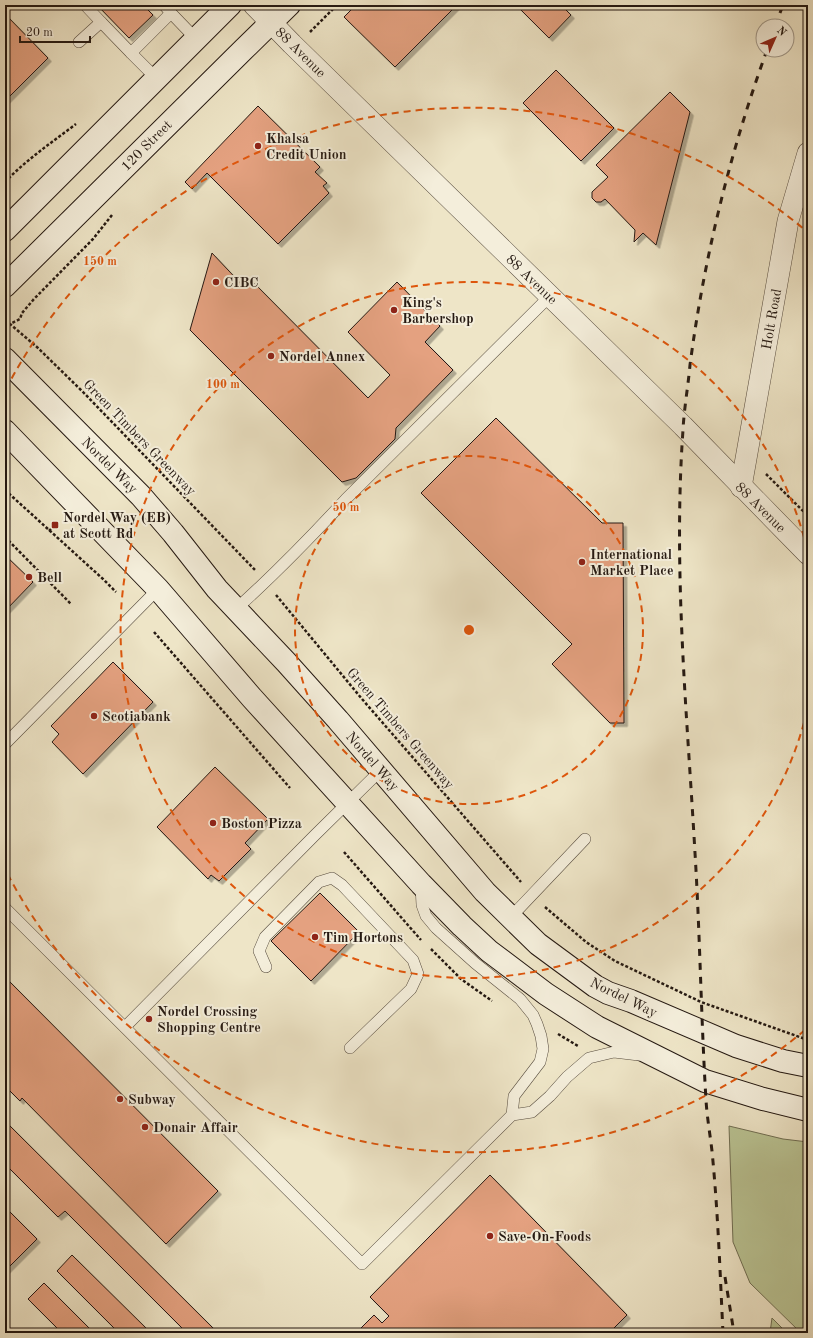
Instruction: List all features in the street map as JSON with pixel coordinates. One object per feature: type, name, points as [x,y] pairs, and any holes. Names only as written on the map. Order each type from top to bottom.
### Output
[{"type":"main road","points":[[5,230],[230,5]]},
{"type":"main road","name":"120 Street","points":[[5,286],[289,5]]},
{"type":"main road","name":"Nordel Way","points":[[5,359],[141,496],[218,589],[286,662],[381,770],[471,876],[510,918],[538,944],[595,986],[608,992],[736,1046],[783,1061],[808,1066]]},
{"type":"main road","points":[[5,431],[158,589],[252,698],[421,884],[462,926],[489,950],[546,994],[597,1027],[705,1081],[762,1099],[808,1110]]},
{"type":"street","name":"88 Avenue","points":[[254,5],[683,426],[808,554]]},
{"type":"street","name":"Holt Road","points":[[741,487],[788,221],[808,153]]},
{"type":"lane","points":[[85,5],[114,29],[131,53],[156,78]]},
{"type":"lane","points":[[131,53],[168,9],[196,39]]},
{"type":"lane","points":[[80,42],[100,16]]},
{"type":"lane","points":[[236,609],[271,577],[346,499],[550,296]]},
{"type":"lane","points":[[5,744],[158,589]]},
{"type":"lane","points":[[125,1027],[381,770]]},
{"type":"lane","points":[[510,918],[585,839]]},
{"type":"lane","points":[[266,967],[258,951],[265,936],[319,882],[332,878],[342,885],[413,960],[418,974],[411,989],[350,1048]]},
{"type":"lane","points":[[421,884],[422,905],[426,916],[436,928],[475,963],[520,999],[533,1015],[537,1024],[543,1049],[540,1062],[514,1096],[512,1115]]},
{"type":"lane","points":[[5,908],[362,1264],[512,1115],[532,1112],[550,1096],[567,1077],[589,1058],[614,1052],[658,1057]]},
{"type":"path","points":[[309,32],[337,5]]},
{"type":"path","points":[[5,182],[41,150],[79,122]]},
{"type":"path","name":"Green Timbers Greenway","points":[[113,213],[93,239],[34,299],[20,319],[10,324],[38,348],[83,392],[252,567]]},
{"type":"path","points":[[764,473],[808,516]]},
{"type":"path","points":[[5,490],[116,592]]},
{"type":"path","points":[[49,531],[55,525]]},
{"type":"path","points":[[5,537],[71,604]]},
{"type":"path","name":"Green Timbers Greenway","points":[[276,596],[362,699],[512,872]]},
{"type":"path","points":[[154,632],[290,788]]},
{"type":"path","points":[[552,913],[586,942],[615,961],[700,1002],[808,1040]]},
{"type":"path","points":[[557,1034],[582,1048]]},
{"type":"green space","points":[[729,1126],[783,1139],[808,1142],[808,1333],[801,1333],[750,1283],[733,1242]]},
{"type":"green space","points":[[772,1318],[787,1333],[770,1333]]},
{"type":"building","points":[[97,5],[143,5],[153,15],[129,38]]},
{"type":"building","points":[[356,5],[457,5],[395,67],[344,17]]},
{"type":"building","points":[[516,5],[561,5],[571,15],[549,38]]},
{"type":"building","points":[[5,14],[48,58],[5,101]]},
{"type":"building","points":[[556,70],[614,128],[581,161],[523,103]]},
{"type":"building","points":[[670,92],[690,112],[656,245],[643,233],[634,242],[635,230],[605,199],[601,202],[596,202],[592,198],[592,192],[608,177],[596,165]]},
{"type":"building","points":[[258,106],[320,167],[315,172],[327,183],[323,186],[329,193],[278,244],[207,173],[192,189],[185,182]]},
{"type":"building","name":"Nordel Annex","points":[[212,253],[245,288],[252,281],[368,398],[390,375],[348,332],[397,282],[440,326],[425,342],[453,370],[396,428],[395,439],[356,478],[342,482],[190,330]]},
{"type":"building","points":[[496,418],[602,523],[623,523],[624,723],[610,723],[552,664],[572,644],[421,493]]},
{"type":"building","points":[[5,555],[33,582],[5,611]]},
{"type":"building","points":[[113,662],[153,702],[83,774],[52,742],[59,734],[51,726]]},
{"type":"building","name":"Boston Pizza","points":[[215,767],[268,819],[245,843],[251,849],[219,881],[211,875],[208,879],[157,827]]},
{"type":"building","name":"Tim Hortons","points":[[320,893],[359,932],[311,981],[271,941]]},
{"type":"building","points":[[5,977],[218,1191],[166,1244],[22,1098],[20,1101],[5,1086]]},
{"type":"building","points":[[5,1121],[218,1333],[187,1333],[65,1211],[58,1217],[5,1164]]},
{"type":"building","name":"Save-On-Foods","points":[[490,1175],[627,1315],[609,1333],[356,1333],[374,1315],[382,1323],[389,1316],[370,1297]]},
{"type":"building","points":[[5,1207],[37,1239],[6,1270],[5,1270]]},
{"type":"building","points":[[72,1255],[151,1333],[119,1333],[57,1271]]},
{"type":"building","points":[[44,1283],[94,1333],[62,1333],[28,1299]]},
{"type":"railway","points":[[778,18],[783,5]]},
{"type":"railway","points":[[723,1333],[716,1197],[706,1100],[697,884],[682,642],[680,589],[680,483],[685,406],[703,285],[730,166],[741,127],[764,58]]},
{"type":"railway","points":[[725,1277],[734,1333]]},
{"type":"place","name":"Khalsa Credit Union","points":[[258,146]]},
{"type":"place","name":"CIBC","points":[[216,282]]},
{"type":"place","name":"King's Barbershop","points":[[394,310]]},
{"type":"place","name":"Nordel Annex","points":[[271,356]]},
{"type":"place","name":"Nordel Way (EB) at Scott Rd","points":[[55,525]]},
{"type":"place","name":"International Market Place","points":[[582,562]]},
{"type":"place","name":"Bell","points":[[29,577]]},
{"type":"place","name":"Scotiabank","points":[[94,716]]},
{"type":"place","name":"Boston Pizza","points":[[213,823]]},
{"type":"place","name":"Tim Hortons","points":[[315,937]]},
{"type":"place","name":"Nordel Crossing Shopping Centre","points":[[149,1019]]},
{"type":"place","name":"Subway","points":[[120,1099]]},
{"type":"place","name":"Donair Affair","points":[[145,1127]]},
{"type":"place","name":"Save-On-Foods","points":[[490,1236]]}]
